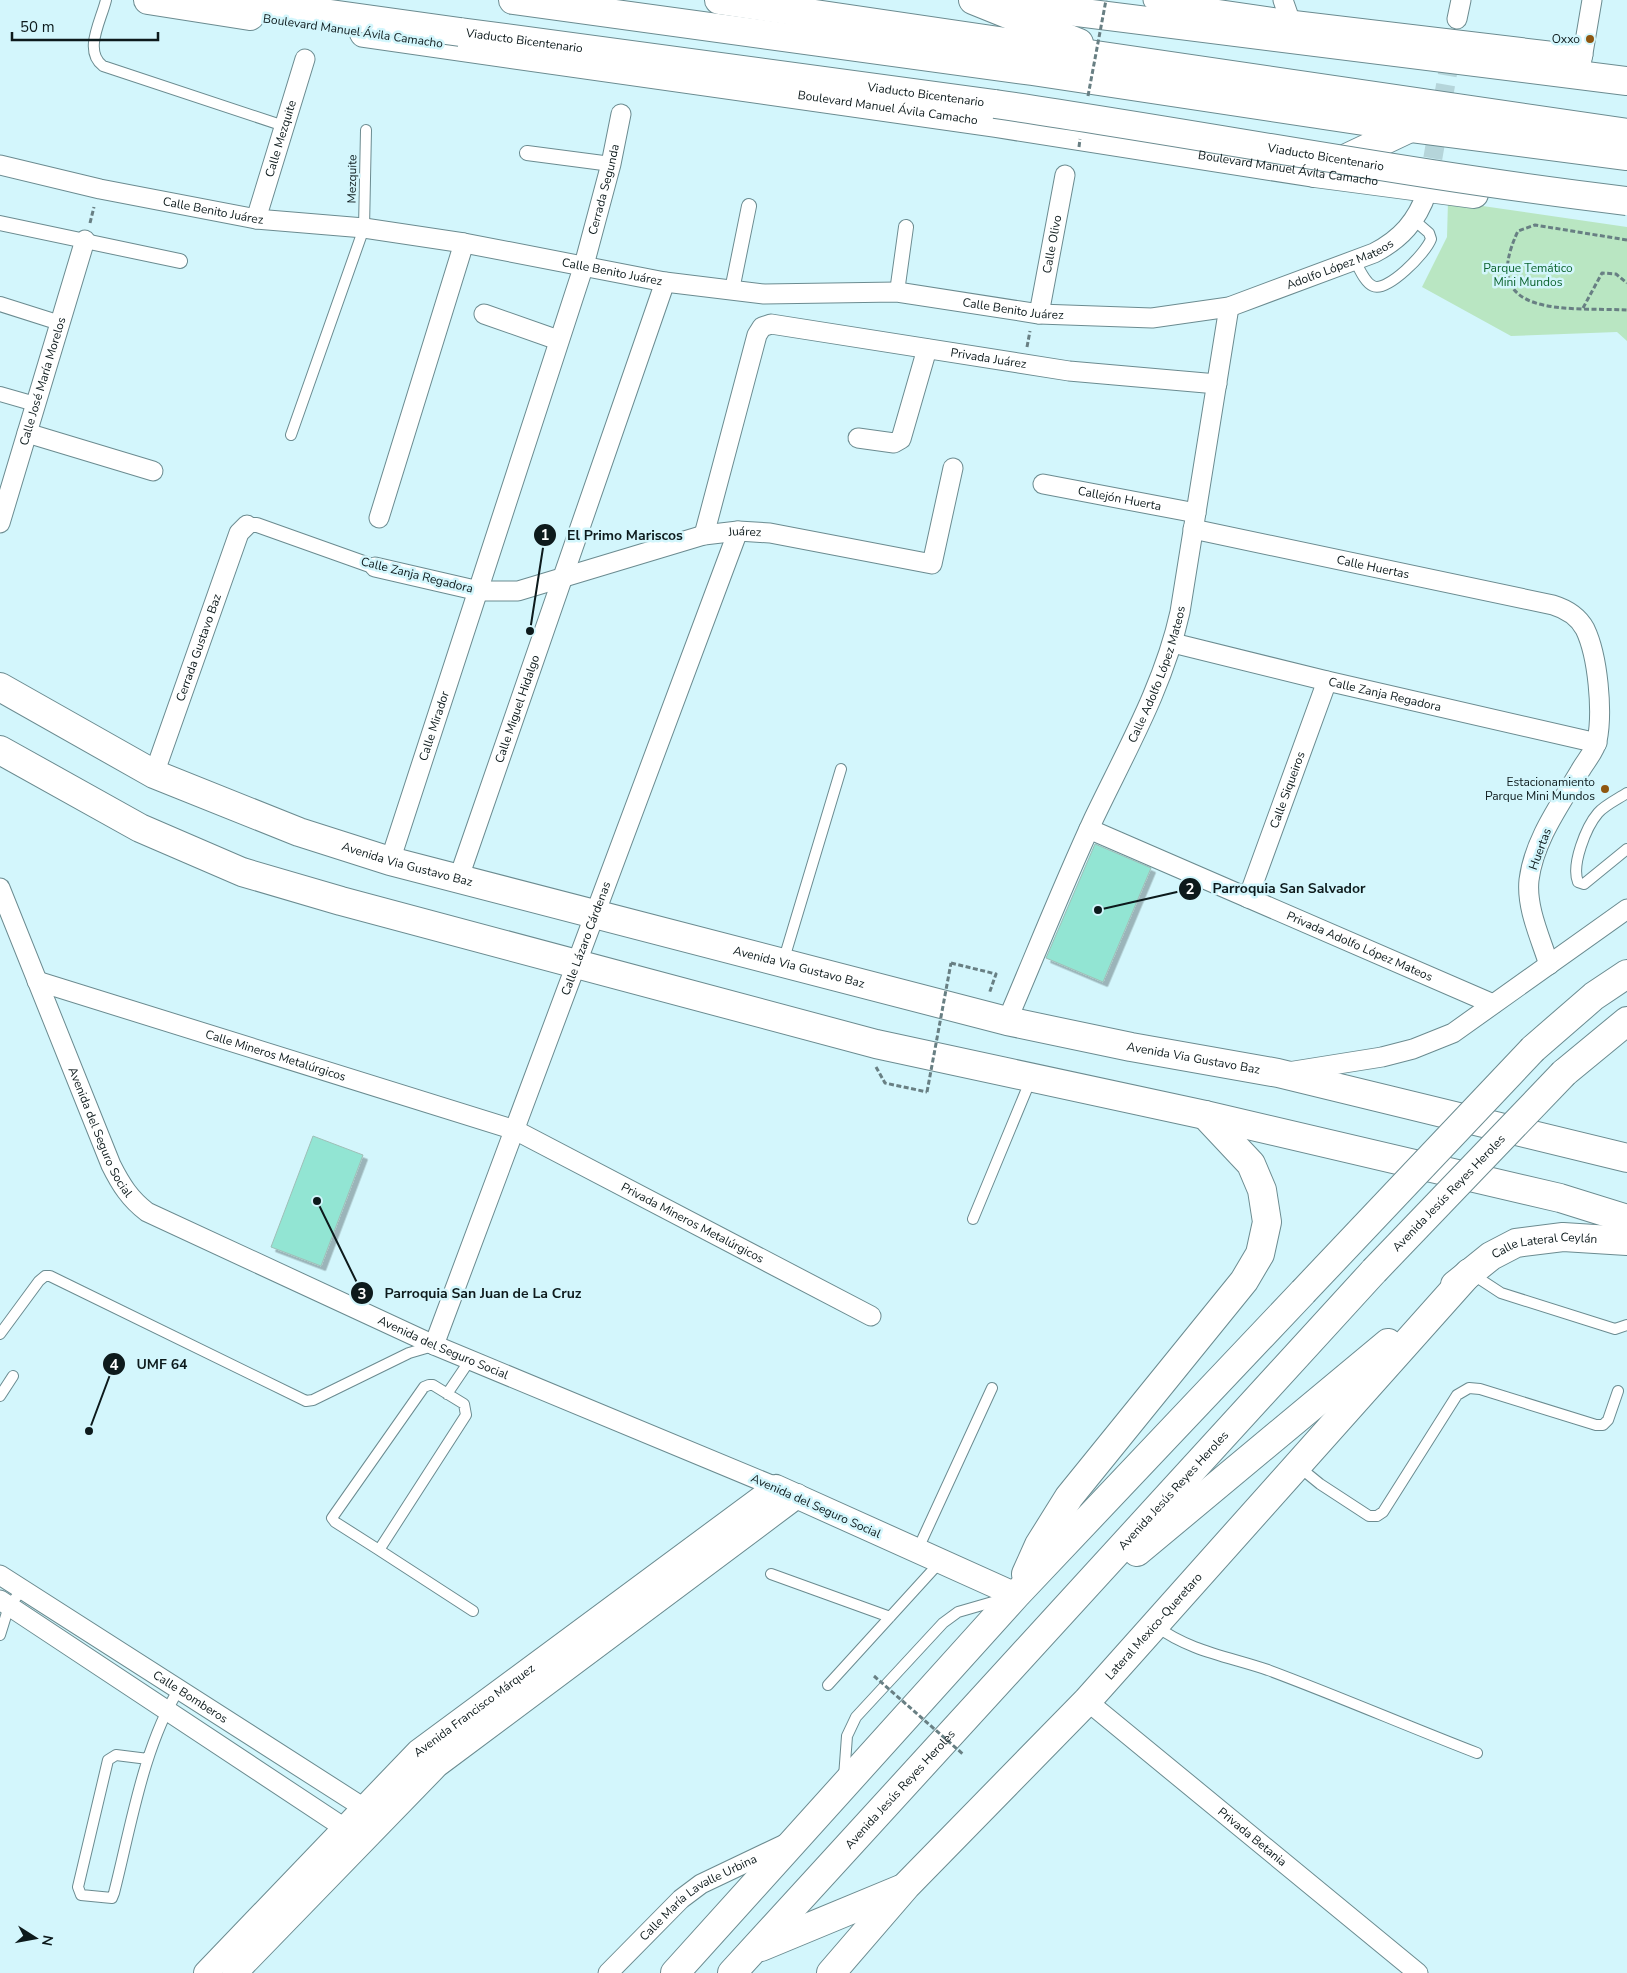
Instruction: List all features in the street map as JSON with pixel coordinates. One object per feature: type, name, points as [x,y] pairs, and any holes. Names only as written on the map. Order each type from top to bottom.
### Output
[{"type":"main road","name":"Boulevard Manuel Ávila Camacho","points":[[148,0],[996,123],[1314,173],[1627,214]]},
{"type":"main road","name":"Viaducto Bicentenario","points":[[223,0],[1124,123],[1377,166],[1627,201]]},
{"type":"main road","points":[[513,0],[1032,71],[1410,128],[1627,156]]},
{"type":"main road","points":[[719,0],[1627,133]]},
{"type":"main road","points":[[973,0],[1119,59]]},
{"type":"main road","points":[[978,0],[1581,65],[1627,81]]},
{"type":"main road","points":[[1314,173],[1410,128]]},
{"type":"main road","name":"Avenida Via Gustavo Baz","points":[[0,687],[154,774],[299,832],[390,861],[1007,1021],[1131,1047],[1278,1073],[1627,1158]]},
{"type":"main road","points":[[0,750],[140,828],[242,872],[876,1044],[1205,1115],[1560,1198],[1627,1219]]},
{"type":"main road","points":[[675,1973],[800,1837],[1016,1595],[1532,1049],[1594,996],[1627,974]]},
{"type":"main road","name":"Avenida Jesús Reyes Heroles","points":[[732,1973],[1374,1272],[1564,1074],[1627,1021]]},
{"type":"main road","points":[[1016,1595],[1039,1545],[1069,1496],[1244,1281],[1260,1254],[1267,1222],[1262,1190],[1250,1164],[1205,1115]]},
{"type":"main road","name":"Calle Lateral Ceylán","points":[[1469,1273],[1491,1256],[1516,1243],[1563,1238],[1627,1241]]},
{"type":"main road","points":[[1055,1620],[1374,1355],[1469,1273]]},
{"type":"main road","name":"Lateral Mexico-Queretaro","points":[[831,1973],[906,1886],[1087,1701],[1469,1273]]},
{"type":"main road","points":[[752,1951],[906,1886]]},
{"type":"street","points":[[1153,0],[1581,65],[1592,0]]},
{"type":"street","points":[[1283,0],[1290,20]]},
{"type":"street","points":[[1456,19],[1462,0]]},
{"type":"street","name":"Calle Mezquite","points":[[256,219],[305,58]]},
{"type":"street","name":"Cerrada Segunda","points":[[558,340],[584,265],[611,164],[621,114]]},
{"type":"street","points":[[526,154],[611,164]]},
{"type":"street","name":"Calle Benito Juárez","points":[[0,165],[100,189],[256,219],[364,228],[464,243],[666,282],[764,294],[897,292],[1039,314],[1152,318],[1230,307]]},
{"type":"street","name":"Calle Olivo","points":[[1039,314],[1065,175]]},
{"type":"street","name":"Adolfo López Mateos","points":[[1230,307],[1355,261],[1395,241],[1414,220],[1427,192]]},
{"type":"street","points":[[732,290],[749,206]]},
{"type":"street","points":[[0,223],[180,261]]},
{"type":"street","points":[[897,292],[906,226]]},
{"type":"street","name":"Calle José María Morelos","points":[[0,523],[84,240]]},
{"type":"street","points":[[379,518],[464,243]]},
{"type":"street","name":"Calle Miguel Hidalgo","points":[[458,880],[666,282]]},
{"type":"street","points":[[0,304],[60,323]]},
{"type":"street","name":"Calle Adolfo López Mateos","points":[[1007,1021],[1089,829],[1160,680],[1174,643],[1230,307]]},
{"type":"street","points":[[484,314],[558,340]]},
{"type":"street","name":"Privada Juárez","points":[[704,535],[756,335],[762,327],[771,324],[1069,371],[1217,384]]},
{"type":"street","name":"Calle Mirador","points":[[390,861],[479,591],[558,340]]},
{"type":"street","points":[[858,438],[899,442],[902,439],[927,349]]},
{"type":"street","points":[[0,394],[36,404]]},
{"type":"street","points":[[27,433],[153,471]]},
{"type":"street","name":"Juárez","points":[[562,579],[704,535],[738,531],[770,532],[932,564],[953,468]]},
{"type":"street","name":"Callejón Huerta","points":[[1043,484],[1194,521]]},
{"type":"street","name":"Calle Huertas","points":[[1194,521],[1565,609],[1575,616],[1584,629],[1590,644],[1598,684],[1597,743]]},
{"type":"street","name":"Calle Zanja Regadora","points":[[247,525],[257,525],[375,567],[479,591],[518,591],[562,579]]},
{"type":"street","name":"Cerrada Gustavo Baz","points":[[154,774],[239,532],[247,525]]},
{"type":"street","name":"Calle Lázaro Cárdenas","points":[[434,1345],[738,531]]},
{"type":"street","name":"Calle Zanja Regadora","points":[[1174,643],[1327,681],[1597,743]]},
{"type":"street","name":"Calle Siqueiros","points":[[1248,898],[1327,681]]},
{"type":"street","name":"Huertas","points":[[1548,965],[1529,897],[1529,880],[1537,850],[1550,821],[1597,743]]},
{"type":"street","name":"Privada Adolfo López Mateos","points":[[1089,829],[1492,1004]]},
{"type":"street","name":"Avenida del Seguro Social","points":[[0,888],[111,1165],[120,1184],[132,1200],[147,1212],[434,1345],[797,1496],[1016,1595]]},
{"type":"street","points":[[1278,1073],[1382,1057],[1413,1049],[1453,1033],[1627,909]]},
{"type":"street","name":"Calle Mineros Metalúrgicos","points":[[37,981],[515,1130]]},
{"type":"street","name":"Privada Mineros Metalúrgicos","points":[[515,1130],[872,1316]]},
{"type":"street","name":"Avenida Francisco Márquez","points":[[235,1973],[373,1814],[418,1752],[776,1487]]},
{"type":"street","name":"Avenida Francisco Márquez","points":[[373,1814],[797,1496]]},
{"type":"street","name":"Calle Bomberos","points":[[0,1575],[373,1814]]},
{"type":"street","name":"Calle Bomberos","points":[[5,1603],[354,1834]]},
{"type":"street","name":"Privada Betania","points":[[1087,1701],[1418,1973]]},
{"type":"street","name":"Avenida Francisco Márquez","points":[[206,1973],[354,1834]]},
{"type":"street","name":"Calle María Lavalle Urbina","points":[[608,1973],[681,1899],[701,1884],[800,1837]]},
{"type":"lane","points":[[106,0],[92,50],[96,61],[103,66],[284,126]]},
{"type":"lane","name":"Mezquite","points":[[364,228],[366,130]]},
{"type":"lane","points":[[1355,261],[1369,284],[1375,288],[1381,287],[1398,276],[1416,261],[1431,239],[1429,233],[1414,220]]},
{"type":"lane","points":[[291,435],[364,228]]},
{"type":"lane","points":[[783,962],[841,769]]},
{"type":"lane","points":[[1627,793],[1598,813],[1578,851],[1574,874],[1578,882],[1584,884],[1627,849]]},
{"type":"lane","points":[[973,1219],[1031,1078]]},
{"type":"lane","points":[[1469,1273],[1501,1293],[1615,1330],[1627,1325]]},
{"type":"lane","points":[[0,1334],[45,1276],[50,1276],[306,1401],[313,1400],[409,1353],[434,1345]]},
{"type":"lane","points":[[447,1394],[470,1360]]},
{"type":"lane","points":[[0,1396],[13,1376]]},
{"type":"lane","points":[[379,1550],[466,1415],[464,1404],[434,1385],[424,1387],[332,1518],[335,1522],[473,1611]]},
{"type":"lane","points":[[917,1551],[992,1388]]},
{"type":"lane","points":[[1298,1465],[1320,1484],[1369,1516],[1377,1516],[1383,1512],[1457,1395],[1469,1388],[1480,1389],[1596,1425],[1604,1425],[1608,1420],[1618,1391]]},
{"type":"lane","points":[[828,1685],[941,1561]]},
{"type":"lane","points":[[770,1574],[890,1617]]},
{"type":"lane","points":[[0,1635],[5,1603],[22,1590]]},
{"type":"lane","points":[[844,1788],[847,1736],[856,1716],[943,1623],[958,1612],[1016,1595]]},
{"type":"lane","points":[[1155,1625],[1171,1637],[1195,1648],[1268,1670],[1477,1753]]},
{"type":"lane","points":[[148,1760],[116,1755],[108,1760],[78,1887],[81,1895],[106,1899],[112,1898],[114,1894],[148,1760],[166,1709],[179,1689]]},
{"type":"path","points":[[1088,98],[1106,0]]},
{"type":"path","points":[[1079,147],[1081,137]]},
{"type":"path","points":[[1627,240],[1535,224],[1518,231],[1508,252],[1506,277],[1514,291],[1531,303],[1627,310]]},
{"type":"path","points":[[1583,308],[1602,273],[1616,274],[1627,283]]},
{"type":"path","points":[[885,1083],[927,1092],[951,963],[996,974]]},
{"type":"path","points":[[874,1676],[964,1755]]},
{"type":"green space","name":"Parque Temático Mini Mundos","points":[[1448,201],[1627,227],[1627,341],[1617,332],[1511,336],[1422,287],[1447,237]]},
{"type":"building","points":[[1095,844],[1151,868],[1103,982],[1046,958]]},
{"type":"building","points":[[313,1136],[363,1155],[321,1266],[271,1247]]},
{"type":"tunnel","points":[[1428,186],[1457,19]]},
{"type":"place","name":"Oxxo","points":[[1590,39]]},
{"type":"place","name":"El Primo Mariscos","points":[[530,631]]},
{"type":"place","name":"Estacionamiento Parque Mini Mundos","points":[[1605,789]]},
{"type":"place","name":"Parroquia San Salvador","points":[[1098,910]]},
{"type":"place","name":"Parroquia San Juan de La Cruz","points":[[317,1201]]},
{"type":"place","name":"UMF 64","points":[[89,1431]]}]
